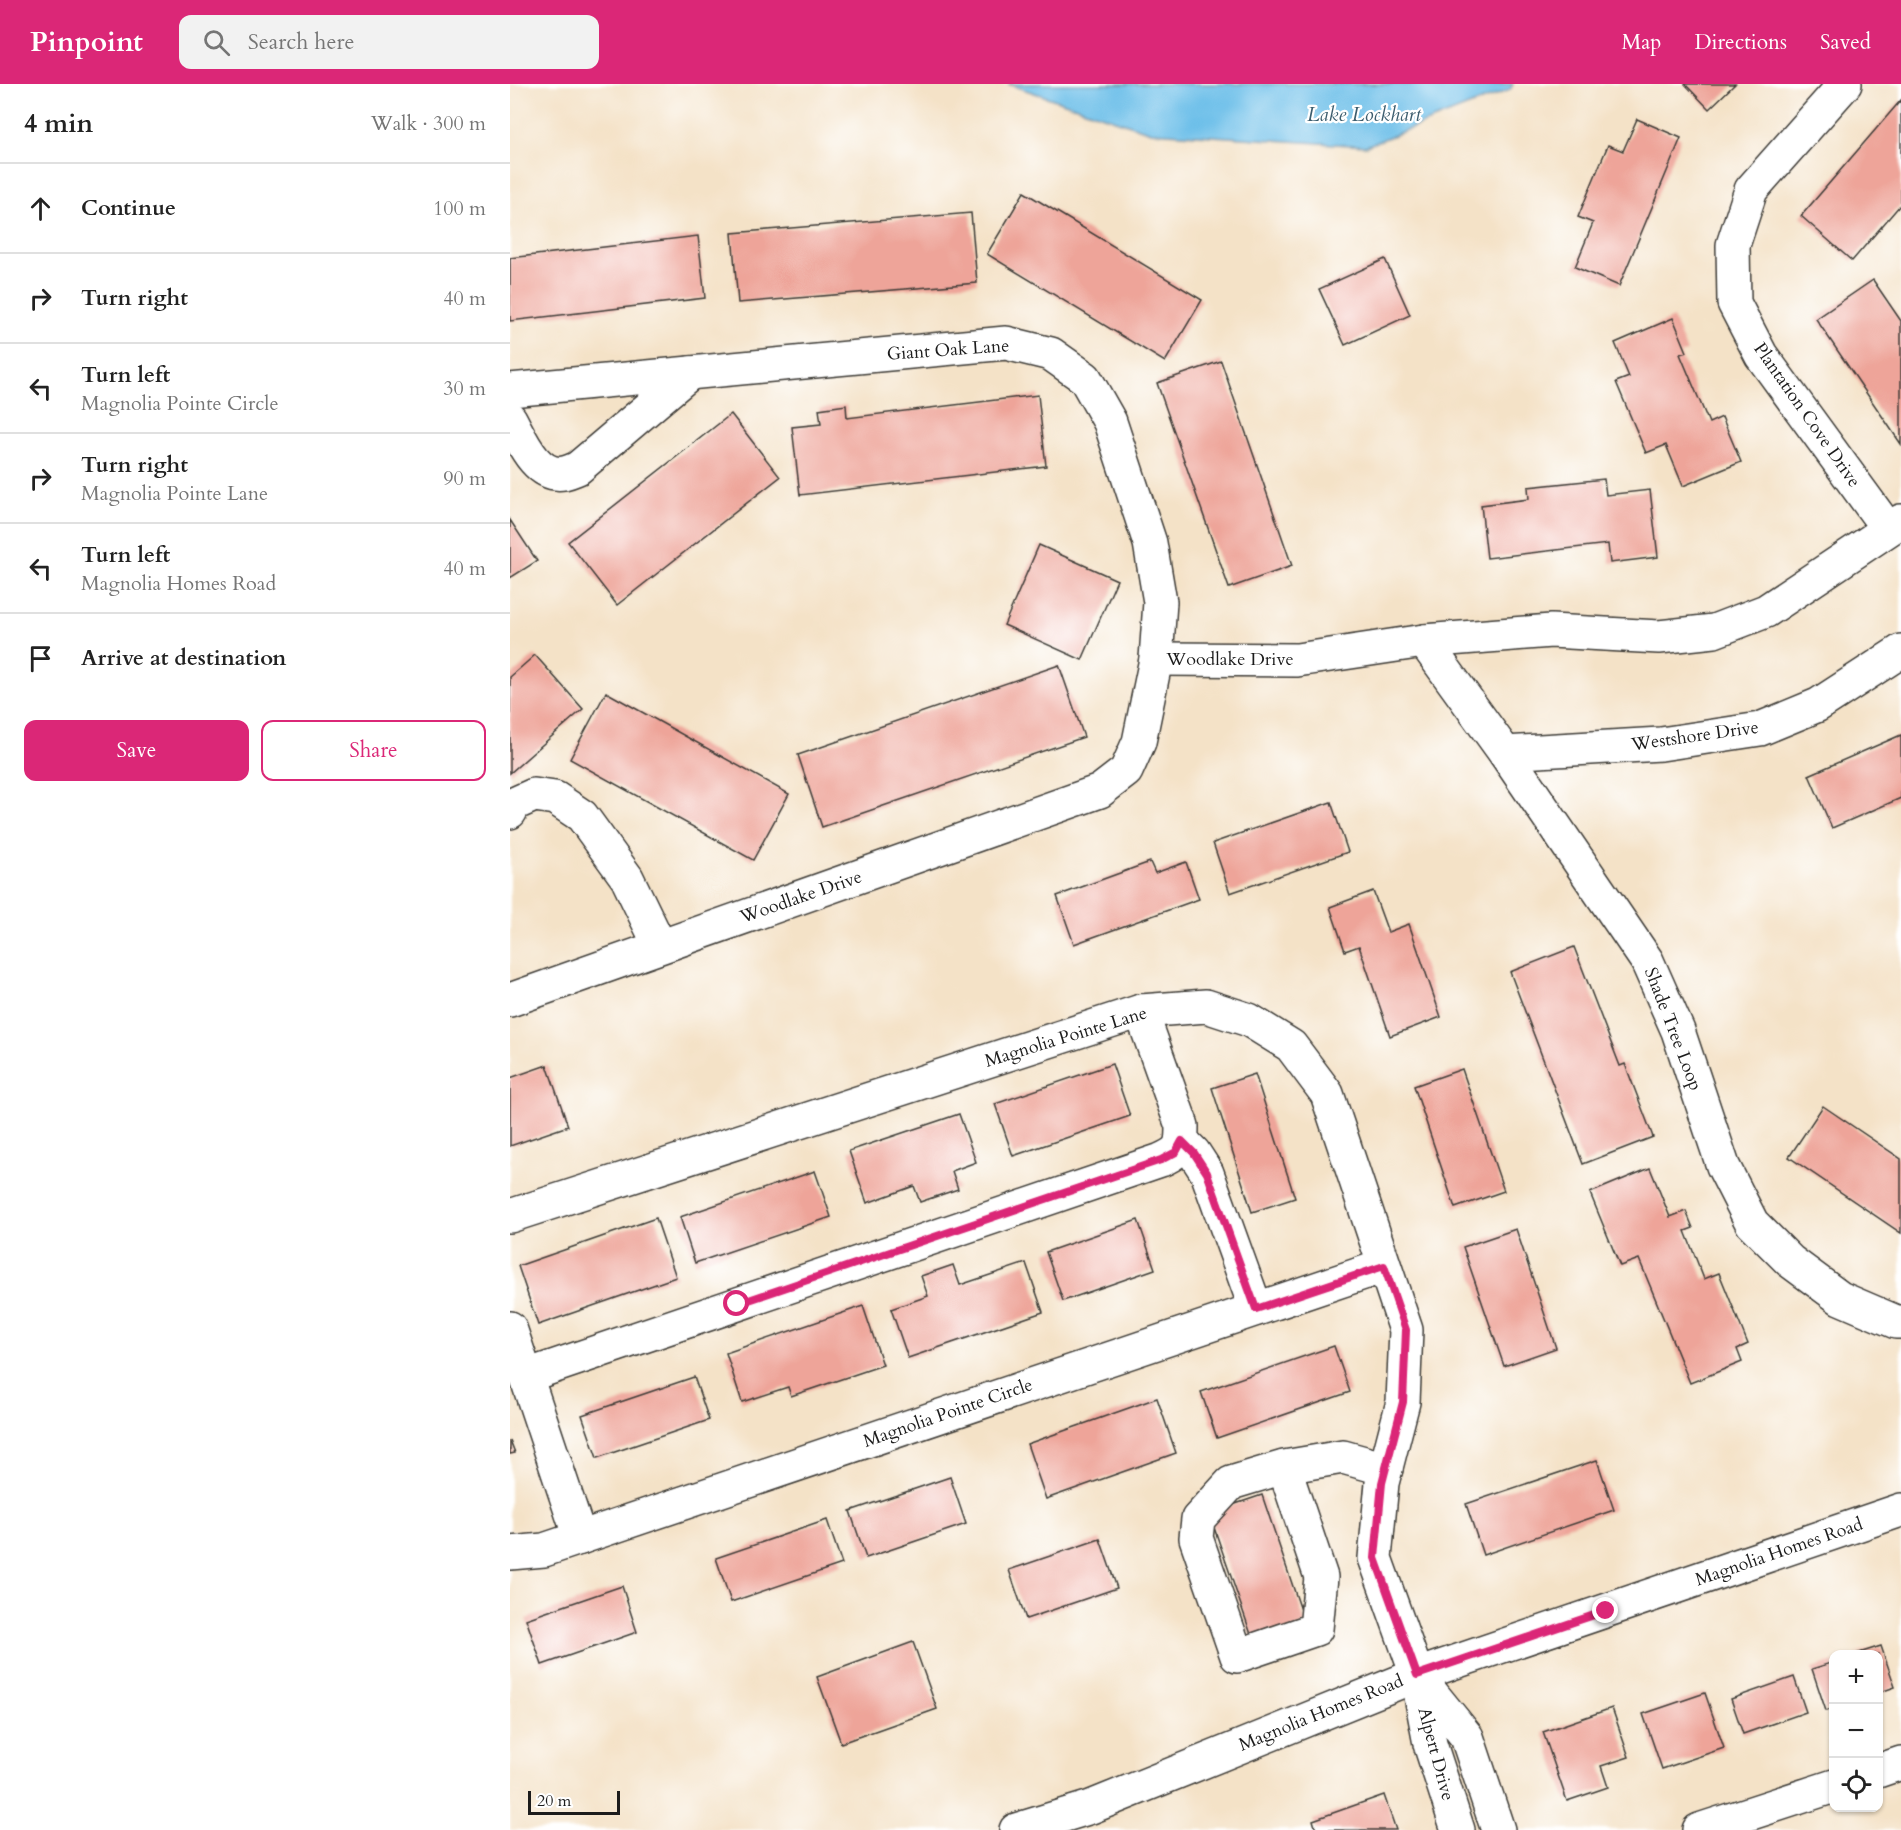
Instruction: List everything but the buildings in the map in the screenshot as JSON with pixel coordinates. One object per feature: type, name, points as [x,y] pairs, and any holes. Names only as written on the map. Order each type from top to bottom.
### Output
[{"type":"street","name":"Plantation Cove Drive","points":[[1845,84],[1751,190],[1733,245],[1734,303],[1761,355],[1894,525]]},
{"type":"street","name":"Giant Oak Lane","points":[[510,390],[1006,343],[1051,354],[1085,378],[1110,422],[1150,543],[1160,602],[1156,659]]},
{"type":"street","points":[[510,419],[536,463],[550,472],[563,474],[578,468],[690,373]]},
{"type":"street","name":"Woodlake Drive","points":[[510,1000],[1100,791],[1126,771],[1139,742],[1156,659],[1297,660],[1424,641],[1551,631],[1659,637],[1714,631],[1766,611],[1894,525]]},
{"type":"street","name":"Shade Tree Loop","points":[[1424,641],[1506,753],[1647,961],[1678,1031],[1723,1166],[1752,1223],[1790,1261],[1840,1298],[1896,1322],[1901,1322]]},
{"type":"street","name":"Westshore Drive","points":[[1506,753],[1661,744],[1760,729],[1818,705],[1901,651]]},
{"type":"street","points":[[510,812],[514,804],[534,795],[555,798],[582,816],[627,878],[660,946]]},
{"type":"street","name":"Magnolia Pointe Lane","points":[[510,1216],[1141,1011],[1206,1006],[1249,1020],[1291,1046],[1327,1094],[1406,1330],[1403,1402],[1382,1483],[1375,1558],[1417,1675]]},
{"type":"street","points":[[526,1376],[1161,1160],[1176,1152],[1182,1141],[1182,1126],[1141,1011]]},
{"type":"street","points":[[1182,1141],[1194,1153],[1207,1173],[1256,1309]]},
{"type":"street","name":"Magnolia Pointe Circle","points":[[510,1553],[544,1550],[1384,1266]]},
{"type":"street","points":[[510,1328],[580,1538]]},
{"type":"street","points":[[1284,1467],[1321,1577],[1316,1629],[1237,1656],[1197,1539],[1198,1519],[1231,1483],[1284,1467],[1344,1458],[1386,1470]]},
{"type":"street","name":"Magnolia Homes Road","points":[[1016,1830],[1091,1807],[1417,1675],[1901,1510]]},
{"type":"street","name":"Alpert Drive","points":[[1417,1675],[1430,1744],[1458,1830]]},
{"type":"street","name":"Alpert Drive","points":[[1417,1675],[1467,1737],[1498,1830]]},
{"type":"street","points":[[1883,1769],[1901,1763]]},
{"type":"street","points":[[1699,1830],[1829,1787]]},
{"type":"water","name":"Lake Lockhart","points":[[1008,84],[1513,84],[1510,90],[1366,146],[1151,132]]},
{"type":"route","points":[[737,1304],[1161,1160],[1176,1152],[1182,1141],[1194,1153],[1207,1173],[1256,1309],[1384,1266],[1406,1330],[1403,1402],[1382,1483],[1375,1558],[1417,1675],[1606,1611]]}]
